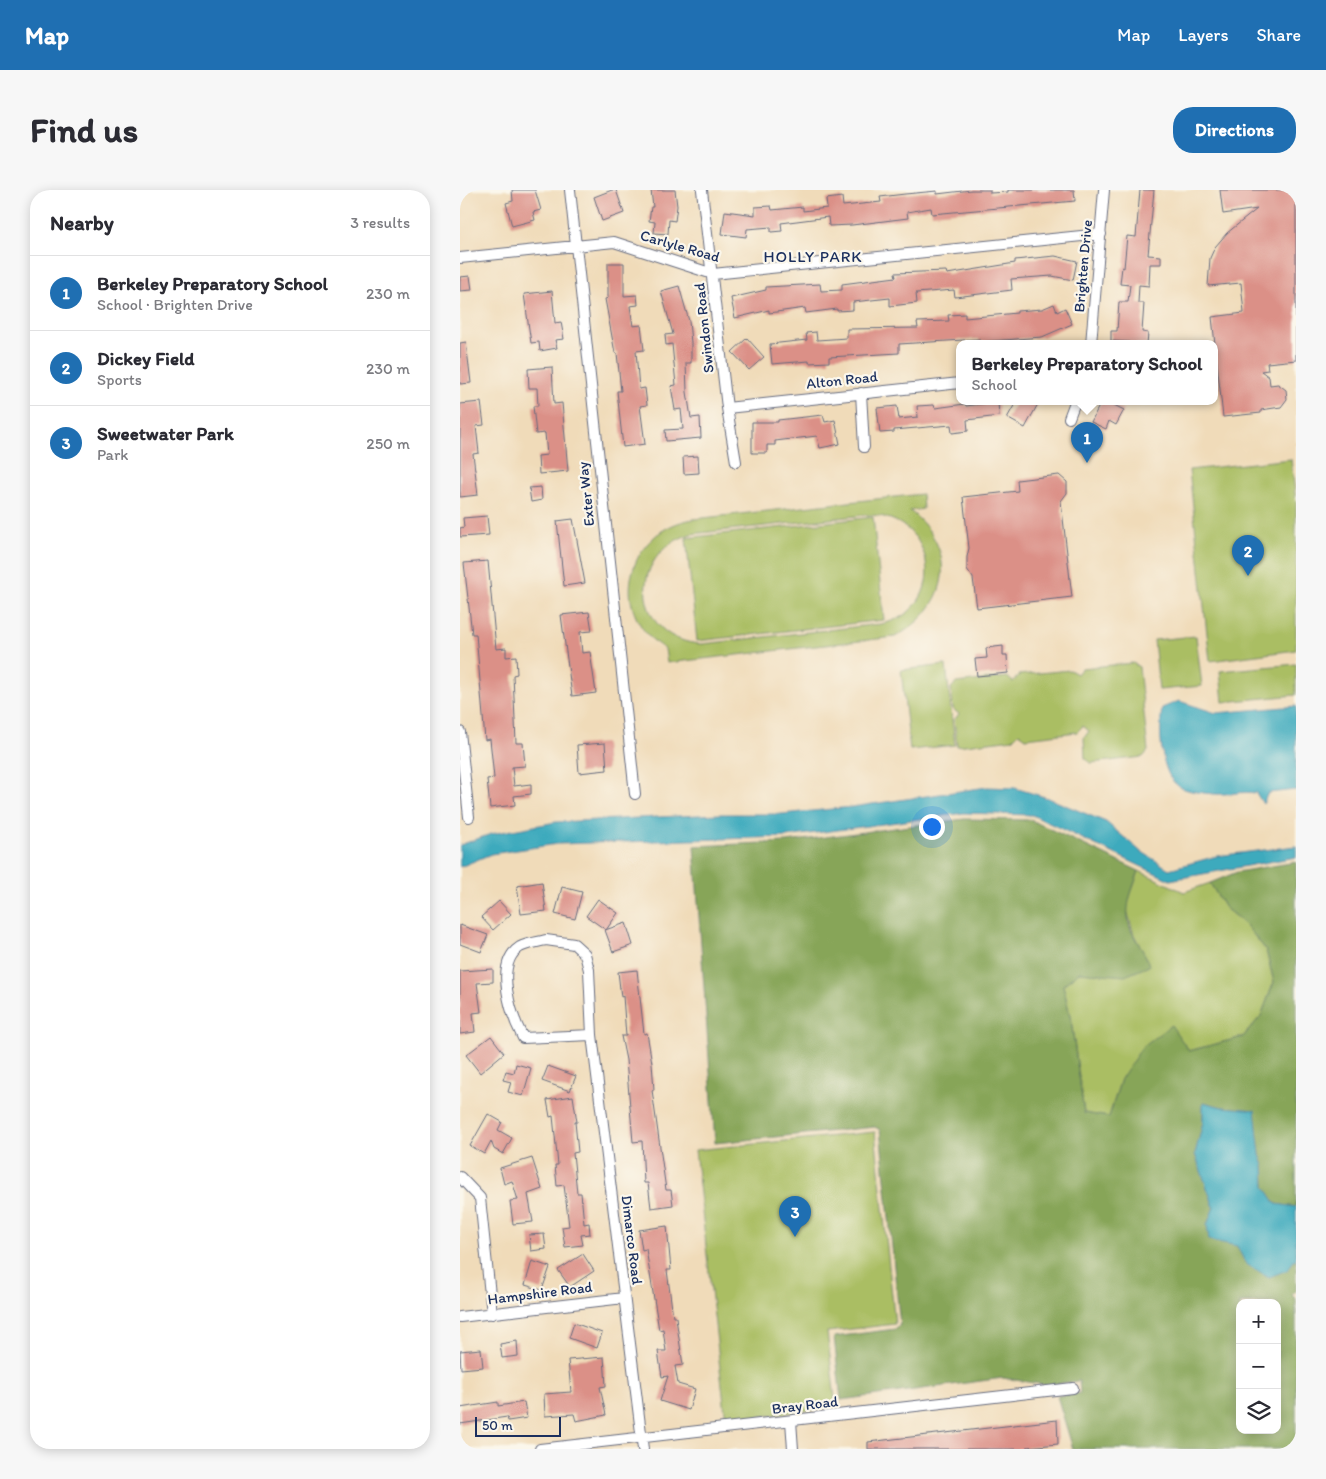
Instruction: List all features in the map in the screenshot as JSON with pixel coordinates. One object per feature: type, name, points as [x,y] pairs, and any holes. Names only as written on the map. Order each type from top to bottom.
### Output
[{"type":"street","name":"Exter Way","points":[[570,190],[635,794]]},
{"type":"street","name":"Swindon Road","points":[[702,190],[727,408],[736,462]]},
{"type":"street","name":"Brighten Drive","points":[[1091,340],[1104,190]]},
{"type":"street","name":"Carlyle Road","points":[[460,258],[614,242],[713,274],[1101,234]]},
{"type":"street","name":"Alton Road","points":[[727,408],[956,383]]},
{"type":"street","points":[[861,393],[864,447]]},
{"type":"street","points":[[1069,418],[1075,405]]},
{"type":"street","points":[[460,732],[470,817]]},
{"type":"street","name":"Dimarco Road","points":[[592,1035],[523,1038],[512,1017],[505,978],[512,956],[520,947],[546,940],[574,944],[585,954],[589,970],[592,1035],[643,1449]]},
{"type":"street","points":[[460,1177],[480,1198],[492,1314]]},
{"type":"street","name":"Hampshire Road","points":[[460,1317],[624,1298]]},
{"type":"street","name":"Bray Road","points":[[540,1449],[791,1422],[1073,1388]]},
{"type":"street","points":[[791,1422],[793,1449]]},
{"type":"green space","points":[[1291,459],[1296,502],[1296,650],[1210,661],[1189,470]]},
{"type":"green space","points":[[922,494],[923,509],[910,511],[926,527],[936,543],[942,561],[942,578],[937,594],[928,610],[913,625],[895,637],[667,663],[665,649],[647,633],[635,615],[630,595],[632,574],[639,555],[652,538],[671,526],[694,519]],"holes":[[[866,515],[890,519],[908,530],[921,546],[926,564],[926,584],[918,601],[903,616],[881,624],[702,644],[679,639],[662,628],[651,613],[646,595],[647,577],[655,559],[670,544],[691,534]]]},
{"type":"green space","points":[[873,517],[884,620],[697,641],[686,538]]},
{"type":"green space","points":[[1196,636],[1202,686],[1159,690],[1154,640]]},
{"type":"green space","points":[[1133,663],[1139,667],[1148,751],[1143,757],[1091,763],[1085,758],[1084,738],[1089,731],[1083,726],[1077,732],[1026,738],[1019,733],[1013,739],[957,746],[954,720],[959,714],[953,709],[951,688],[956,683],[1007,677],[1013,682],[1019,675],[1070,670],[1077,674],[1082,668]]},
{"type":"green space","points":[[1296,664],[1296,695],[1223,702],[1220,671]]},
{"type":"green space","points":[[946,665],[955,745],[910,750],[901,670]]},
{"type":"green space","points":[[964,819],[1031,820],[1139,871],[1128,904],[1128,920],[1149,966],[1125,976],[1079,972],[1063,985],[1071,1020],[1084,1113],[1109,1117],[1121,1079],[1142,1047],[1171,1025],[1189,1051],[1243,1037],[1261,1016],[1274,982],[1266,950],[1245,924],[1225,908],[1210,883],[1237,872],[1296,862],[1296,1207],[1276,1204],[1265,1187],[1264,1166],[1260,1155],[1254,1110],[1222,1107],[1203,1102],[1203,1123],[1195,1154],[1214,1207],[1207,1225],[1225,1243],[1237,1246],[1246,1264],[1296,1258],[1296,1291],[1292,1295],[1296,1299],[1296,1449],[1073,1449],[1057,1396],[1080,1393],[1079,1381],[1046,1385],[1003,1378],[841,1400],[834,1337],[895,1329],[900,1325],[880,1130],[875,1127],[715,1143],[694,846],[787,842]]},
{"type":"green space","points":[[1139,871],[1184,892],[1210,883],[1225,908],[1245,924],[1266,950],[1274,982],[1261,1016],[1243,1037],[1188,1051],[1121,1079],[1109,1117],[1084,1113],[1071,1020],[1063,985],[1079,972],[1096,973],[1147,959],[1134,935],[1126,907]]},
{"type":"green space","points":[[875,1132],[895,1324],[827,1332],[836,1407],[726,1421],[695,1150]]},
{"type":"water","points":[[1179,701],[1216,713],[1296,706],[1296,790],[1268,793],[1263,804],[1256,793],[1214,794],[1180,787],[1168,773],[1164,762],[1161,739],[1162,708]]},
{"type":"water","points":[[987,787],[1015,788],[1048,798],[1106,822],[1139,850],[1169,869],[1217,856],[1296,846],[1296,857],[1170,880],[1032,815],[964,813],[786,837],[557,844],[491,854],[460,867],[460,845],[491,834],[556,822],[719,814],[782,814],[852,807]]},
{"type":"water","points":[[1203,1102],[1222,1107],[1255,1110],[1260,1155],[1264,1166],[1265,1187],[1276,1204],[1296,1207],[1296,1258],[1287,1270],[1269,1277],[1246,1264],[1237,1246],[1209,1240],[1207,1225],[1214,1207],[1195,1154],[1203,1123]]},
{"type":"building","points":[[512,190],[535,190],[541,210],[533,212],[535,220],[512,226],[506,203],[513,201]]},
{"type":"building","points":[[616,190],[624,213],[602,221],[594,197]]},
{"type":"building","points":[[651,190],[675,190],[677,206],[675,221],[669,220],[668,234],[654,233],[655,222],[649,221],[651,207],[653,207]]},
{"type":"building","points":[[990,190],[990,193],[1008,192],[1008,190],[1074,190],[1075,201],[932,214],[931,208],[907,212],[908,218],[852,225],[829,226],[828,217],[781,223],[782,231],[771,232],[771,227],[747,229],[746,237],[722,234],[725,211],[755,215],[755,207],[771,206],[772,210],[803,207],[803,211],[827,208],[826,199],[842,197],[843,206],[881,202],[880,197],[937,191],[937,194]]},
{"type":"building","points":[[1140,190],[1154,190],[1148,255],[1161,256],[1161,264],[1150,264],[1149,286],[1139,285],[1138,303],[1144,303],[1142,332],[1148,333],[1147,340],[1111,340],[1111,331],[1117,331],[1119,302],[1128,302],[1130,285],[1120,284],[1122,267],[1124,268],[1127,236],[1136,237]]},
{"type":"building","points":[[1220,190],[1296,190],[1296,360],[1267,363],[1268,370],[1261,371],[1269,377],[1270,385],[1278,384],[1286,390],[1287,399],[1281,407],[1261,410],[1261,413],[1223,417],[1218,372],[1218,340],[1215,340],[1212,317],[1244,313],[1241,283],[1208,286],[1210,258],[1215,247],[1227,233],[1257,209],[1223,214]]},
{"type":"building","points":[[1055,256],[1077,261],[1073,280],[1052,276],[1011,279],[1012,290],[955,297],[954,290],[916,293],[917,303],[890,306],[890,298],[853,302],[853,310],[837,311],[837,309],[806,313],[805,308],[769,313],[769,310],[735,318],[731,298],[766,290],[766,287],[820,284],[821,291],[842,290],[842,284],[896,277],[895,273],[946,271],[947,274],[1015,263],[1015,260]]},
{"type":"building","points":[[608,263],[624,263],[624,296],[637,295],[638,305],[630,306],[633,326],[641,325],[644,350],[636,351],[639,389],[645,388],[647,405],[640,406],[645,444],[623,447],[617,391],[621,391],[617,353],[615,353],[605,299],[608,298]]},
{"type":"building","points":[[470,276],[472,290],[460,291],[460,277]]},
{"type":"building","points":[[679,286],[689,321],[691,343],[691,363],[686,363],[687,392],[691,418],[700,417],[701,438],[666,441],[665,430],[683,429],[681,409],[675,410],[671,386],[676,385],[672,344],[666,345],[665,335],[673,334],[661,291]]},
{"type":"building","points":[[552,291],[555,323],[561,322],[564,339],[555,340],[557,348],[540,351],[539,342],[531,343],[524,294]]},
{"type":"building","points":[[1054,304],[1057,312],[1065,308],[1072,324],[1042,337],[899,344],[899,353],[829,357],[829,362],[809,363],[809,361],[772,364],[770,344],[807,340],[806,333],[816,332],[817,340],[847,338],[847,329],[918,328],[917,322],[949,321],[948,315],[965,314],[965,318],[1042,309]]},
{"type":"building","points":[[747,338],[764,357],[749,370],[732,352]]},
{"type":"building","points":[[466,342],[471,383],[460,384],[460,343]]},
{"type":"building","points":[[552,367],[554,404],[562,403],[568,471],[539,474],[538,456],[547,455],[545,433],[536,434],[533,406],[538,406],[537,388],[529,388],[528,369]]},
{"type":"building","points":[[481,402],[484,425],[476,426],[479,453],[473,454],[478,495],[460,497],[460,404]]},
{"type":"building","points":[[934,405],[935,408],[958,405],[998,405],[999,416],[967,420],[968,431],[952,433],[951,425],[880,433],[877,408],[897,406],[899,419],[918,417],[917,406]]},
{"type":"building","points":[[1014,405],[1037,405],[1025,428],[1007,418]]},
{"type":"building","points":[[1100,405],[1114,405],[1124,410],[1116,425],[1109,421],[1106,429],[1091,422]]},
{"type":"building","points":[[823,415],[825,422],[835,420],[840,444],[820,448],[817,436],[775,441],[775,445],[767,445],[767,453],[752,453],[752,422],[778,422],[778,420]]},
{"type":"building","points":[[698,456],[699,473],[684,474],[683,457]]},
{"type":"building","points":[[1059,475],[1067,482],[1067,493],[1061,501],[1072,597],[977,608],[973,578],[967,569],[969,548],[963,497],[1018,491],[1017,480]]},
{"type":"building","points":[[541,487],[542,500],[531,502],[529,488]]},
{"type":"building","points":[[487,516],[489,535],[460,537],[460,528],[464,527],[463,518]]},
{"type":"building","points":[[573,519],[585,583],[564,586],[557,521]]},
{"type":"building","points":[[488,561],[496,649],[506,648],[506,657],[516,656],[517,674],[513,675],[516,743],[523,743],[525,766],[512,767],[514,786],[531,784],[531,794],[514,796],[515,805],[490,808],[487,779],[494,778],[490,739],[485,740],[476,634],[472,634],[464,563]]},
{"type":"building","points":[[589,612],[592,631],[580,632],[582,653],[590,652],[596,693],[572,696],[561,615]]},
{"type":"building","points":[[1003,646],[1003,655],[1007,655],[1008,673],[977,676],[975,659],[987,658],[986,648]]},
{"type":"building","points":[[605,743],[607,770],[579,773],[577,745]]},
{"type":"building","points":[[542,882],[546,911],[521,914],[517,886]]},
{"type":"building","points":[[562,887],[582,892],[575,919],[555,914]]},
{"type":"building","points":[[598,899],[618,913],[606,930],[586,916]]},
{"type":"building","points":[[499,901],[511,914],[493,930],[481,917]]},
{"type":"building","points":[[626,923],[633,945],[613,952],[605,930]]},
{"type":"building","points":[[460,925],[488,935],[481,952],[460,944]]},
{"type":"building","points":[[493,969],[493,982],[477,983],[481,1012],[473,1013],[475,1032],[460,1034],[460,971]]},
{"type":"building","points":[[637,970],[644,1034],[647,1033],[652,1063],[654,1090],[652,1090],[666,1190],[671,1190],[673,1205],[651,1208],[648,1183],[644,1183],[642,1141],[633,1142],[626,1060],[621,1036],[626,1036],[623,996],[621,997],[618,972]]},
{"type":"building","points":[[491,1036],[504,1053],[480,1073],[466,1055]]},
{"type":"building","points":[[516,1064],[531,1068],[523,1096],[508,1092],[511,1082],[503,1080],[506,1071],[514,1073]]},
{"type":"building","points":[[548,1066],[576,1076],[570,1091],[542,1081]]},
{"type":"building","points":[[573,1096],[577,1122],[575,1122],[578,1152],[573,1153],[577,1193],[581,1193],[584,1224],[589,1223],[590,1234],[581,1235],[583,1245],[565,1247],[562,1227],[569,1226],[564,1185],[557,1186],[555,1165],[558,1165],[553,1116],[550,1117],[547,1100]]},
{"type":"building","points":[[488,1114],[502,1122],[498,1130],[512,1138],[503,1154],[494,1149],[491,1141],[484,1154],[470,1146]]},
{"type":"building","points":[[532,1158],[542,1189],[528,1194],[533,1222],[513,1224],[510,1201],[518,1200],[512,1181],[504,1184],[500,1168]]},
{"type":"building","points":[[667,1226],[671,1270],[667,1270],[673,1317],[676,1317],[683,1365],[675,1366],[678,1384],[695,1389],[689,1410],[660,1401],[668,1376],[662,1377],[658,1351],[666,1351],[663,1329],[659,1330],[646,1249],[642,1250],[639,1230]]},
{"type":"building","points":[[544,1234],[546,1249],[531,1251],[529,1235]]},
{"type":"building","points":[[583,1254],[594,1271],[570,1287],[558,1270]]},
{"type":"building","points":[[532,1261],[550,1267],[542,1290],[525,1285]]},
{"type":"building","points":[[574,1323],[602,1333],[597,1348],[569,1338]]},
{"type":"building","points":[[517,1341],[518,1356],[502,1358],[500,1344]]},
{"type":"building","points":[[481,1349],[483,1367],[461,1369],[460,1351]]},
{"type":"building","points":[[604,1357],[606,1386],[600,1387],[606,1415],[576,1421],[574,1414],[545,1416],[544,1394],[571,1392],[568,1360]]},
{"type":"building","points":[[498,1402],[498,1406],[524,1402],[527,1418],[508,1421],[507,1417],[460,1424],[460,1408]]},
{"type":"building","points":[[1057,1420],[1058,1444],[1027,1447],[1028,1449],[868,1449],[868,1442]]},
{"type":"place","name":"Berkeley Preparatory School","points":[[1087,463]]},
{"type":"place","name":"Dickey Field","points":[[1248,576]]},
{"type":"place","name":"Sweetwater Park","points":[[795,1237]]},
{"type":"district","name":"HOLLY PARK","points":[[813,256]]}]
